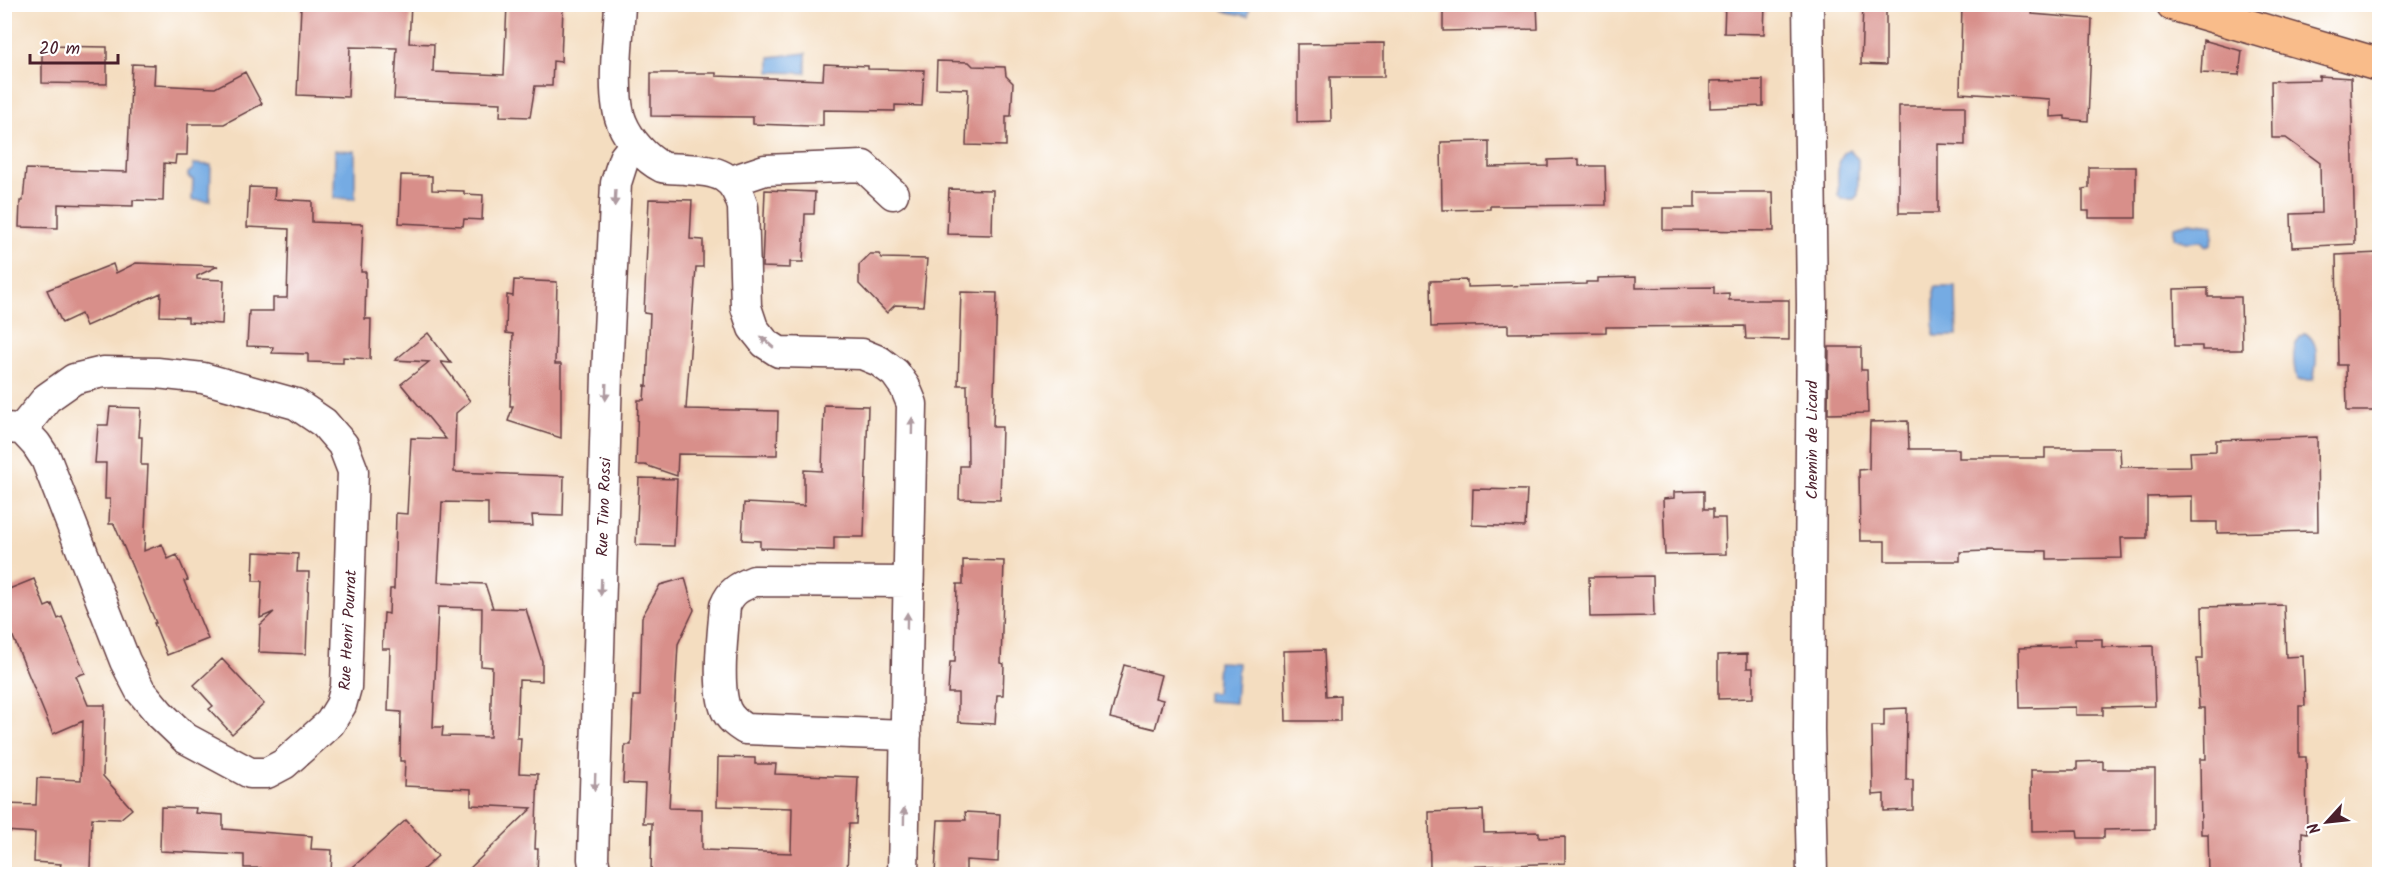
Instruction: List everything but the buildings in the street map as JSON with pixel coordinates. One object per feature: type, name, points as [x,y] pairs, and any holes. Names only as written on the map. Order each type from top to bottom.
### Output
[{"type":"main road","points":[[2173,4],[2379,64]]},
{"type":"street","points":[[620,4],[617,102],[622,123],[635,144],[664,168],[715,173],[732,181],[743,207],[746,308],[753,328],[765,343],[779,352],[862,354],[879,361],[895,373],[905,387],[912,404],[903,874]]},
{"type":"street","name":"Chemin de Licard","points":[[1808,4],[1812,304],[1809,718],[1812,874]]},
{"type":"street","name":"Rue Tino Rossi","points":[[596,874],[593,859],[606,398],[616,183],[624,158],[635,144]]},
{"type":"street","points":[[732,181],[765,170],[864,166],[893,194]]},
{"type":"street","name":"Rue Henri Pourrat","points":[[103,372],[157,373],[203,378],[296,404],[324,423],[343,445],[353,471],[346,687],[341,705],[330,723],[284,764],[267,773],[250,773],[185,738],[160,714],[140,690],[125,661],[46,459],[36,444],[13,429],[74,379],[103,372]]},
{"type":"street","points":[[906,735],[745,729],[732,720],[725,709],[721,692],[724,606],[730,594],[741,586],[754,581],[908,582]]},
{"type":"water","points":[[1224,5],[1250,5],[1248,16],[1223,11]]},
{"type":"water","points":[[806,53],[806,73],[770,72],[770,57]]},
{"type":"water","points":[[335,150],[355,151],[355,199],[334,198]]},
{"type":"water","points":[[1849,150],[1858,159],[1858,195],[1854,199],[1842,199],[1838,196],[1839,163],[1844,153]]},
{"type":"water","points":[[193,164],[211,165],[210,201],[192,200],[193,180],[188,177],[188,173],[193,169]]},
{"type":"water","points":[[2190,222],[2213,225],[2211,244],[2206,246],[2201,241],[2186,242],[2174,238],[2174,226]]},
{"type":"water","points":[[1934,287],[1956,287],[1957,336],[1934,336]]},
{"type":"water","points":[[2305,333],[2313,341],[2315,347],[2313,380],[2297,380],[2294,368],[2295,348],[2300,337]]},
{"type":"water","points":[[1218,662],[1238,663],[1235,703],[1207,701],[1207,692],[1216,693]]}]
